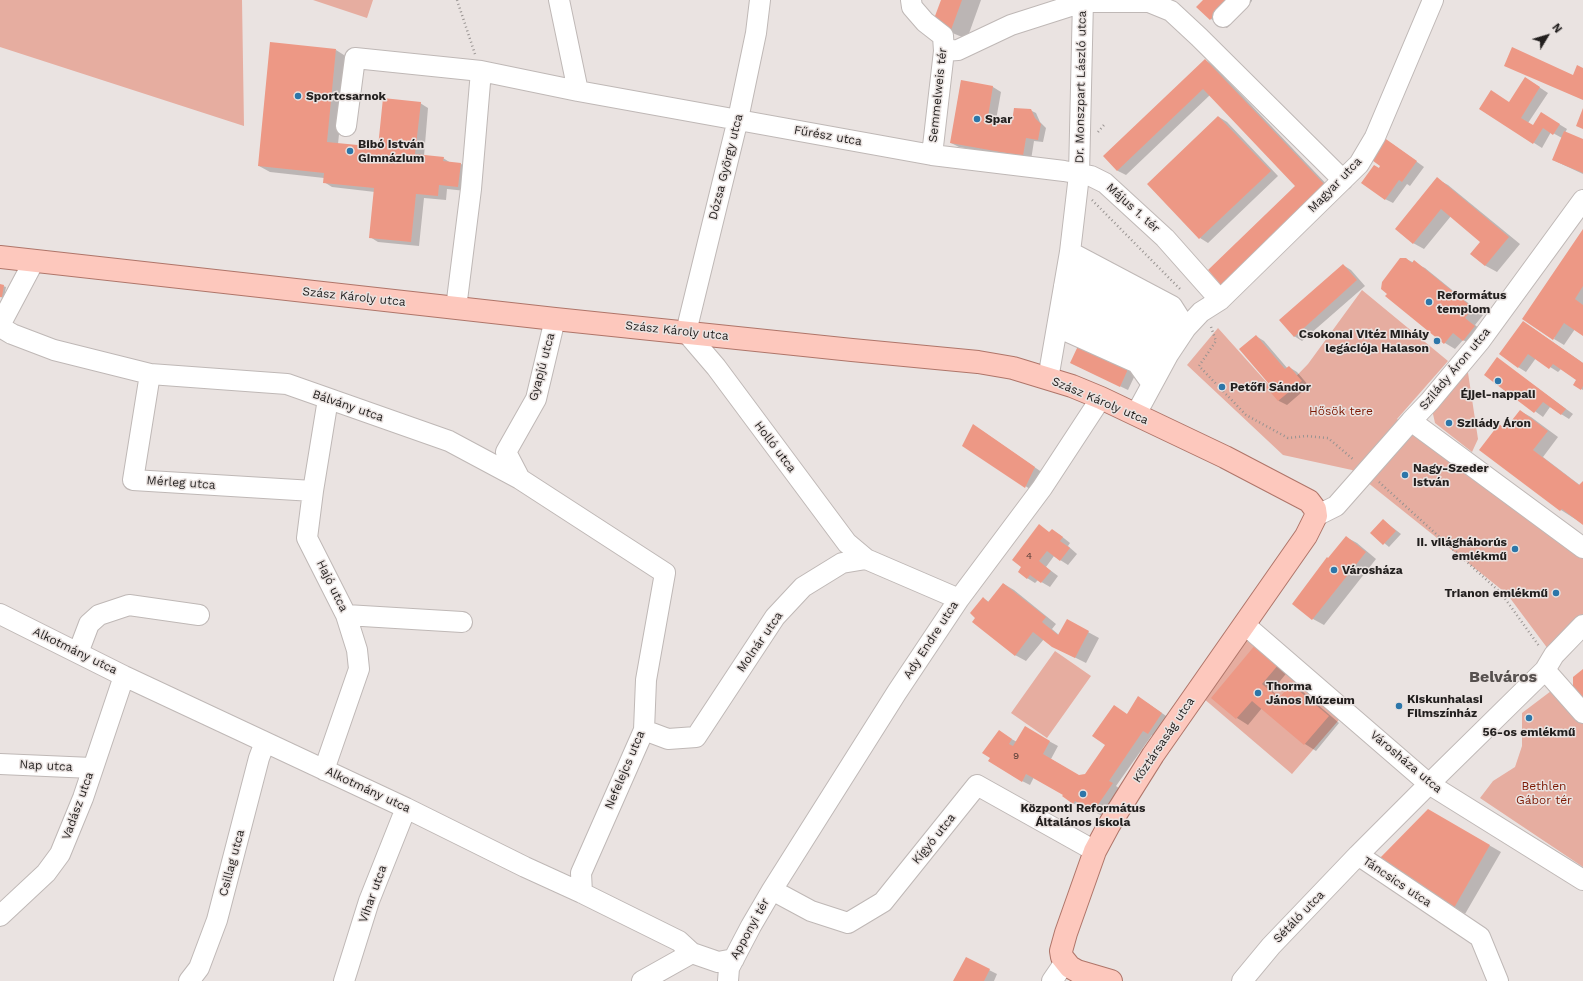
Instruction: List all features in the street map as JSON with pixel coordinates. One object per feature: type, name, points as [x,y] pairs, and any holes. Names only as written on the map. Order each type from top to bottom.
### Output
[{"type":"main road","name":"Szász Károly utca","points":[[0,257],[456,308],[978,362],[1013,368],[1101,398],[1225,457],[1309,501],[1315,509],[1316,516]]},
{"type":"main road","name":"Köztársaság utca","points":[[1065,962],[1062,957],[1063,944],[1095,851],[1109,825],[1153,755],[1306,536],[1316,516]]},
{"type":"main road","points":[[1065,962],[1077,971],[1111,981]]},
{"type":"street","points":[[559,0],[578,91]]},
{"type":"street","name":"Dózsa György utca","points":[[686,332],[738,119],[756,33],[760,0]]},
{"type":"street","name":"Semmelweis tér","points":[[911,0],[912,7],[925,22],[943,36],[944,51],[932,155]]},
{"type":"street","points":[[1223,17],[1240,0]]},
{"type":"street","name":"Magyar utca","points":[[1220,300],[1359,164],[1375,137],[1433,0]]},
{"type":"street","points":[[944,51],[958,50],[1011,25],[1083,1],[1149,2],[1171,11],[1343,180]]},
{"type":"street","name":"Dr. Monszpart László utca","points":[[1083,1],[1085,176]]},
{"type":"street","name":"Fűrész utca","points":[[346,126],[355,58],[481,71],[578,91],[932,155],[1064,171],[1085,176]]},
{"type":"street","points":[[456,308],[471,189],[481,71]]},
{"type":"street","points":[[1048,379],[1085,176]]},
{"type":"street","name":"Május 1. tér","points":[[1085,176],[1105,183],[1165,238],[1220,300]]},
{"type":"street","name":"Szilády Áron utca","points":[[1411,421],[1430,401],[1480,341],[1583,200]]},
{"type":"street","points":[[0,326],[34,261]]},
{"type":"street","points":[[1067,270],[1158,317],[1168,355]]},
{"type":"street","points":[[1136,414],[1168,355],[1201,312],[1220,300]]},
{"type":"street","points":[[1061,307],[1142,345],[1168,355]]},
{"type":"street","name":"Gyapjú utca","points":[[520,479],[506,452],[536,399],[555,318]]},
{"type":"street","name":"Bálvány utca","points":[[0,326],[12,334],[54,350],[150,374],[287,384],[449,441],[520,479],[664,573]]},
{"type":"street","points":[[1057,327],[1138,363],[1168,355]]},
{"type":"street","name":"Holló utca","points":[[686,332],[716,367],[846,543],[866,559]]},
{"type":"street","name":"Mérleg utca","points":[[150,374],[133,480],[313,491]]},
{"type":"street","name":"Ady Endre utca","points":[[772,890],[897,692],[959,598],[1042,488],[1101,398]]},
{"type":"street","name":"Hajó utca","points":[[324,770],[359,669],[358,650],[346,615],[308,538],[313,491],[328,399]]},
{"type":"street","points":[[1316,516],[1336,506],[1411,421],[1583,548]]},
{"type":"street","points":[[866,559],[959,598]]},
{"type":"street","name":"Molnár utca","points":[[644,730],[668,739],[696,737],[775,617],[803,587],[842,563],[866,559]]},
{"type":"street","name":"Nefelejcs utca","points":[[582,893],[582,873],[644,730],[646,680],[664,573]]},
{"type":"street","points":[[78,653],[89,624],[99,615],[129,605],[199,615]]},
{"type":"street","name":"Alkotmány utca","points":[[0,614],[124,676],[406,808],[525,868],[582,893],[679,941],[692,953],[718,962],[730,969]]},
{"type":"street","points":[[346,615],[462,622]]},
{"type":"street","name":"Városháza utca","points":[[1244,624],[1429,784],[1583,880]]},
{"type":"street","points":[[1429,784],[1545,670],[1554,655],[1583,625]]},
{"type":"street","points":[[1545,670],[1583,713]]},
{"type":"street","name":"Vadász utca","points":[[0,916],[46,873],[60,854],[83,798],[124,676]]},
{"type":"street","name":"Csillag utca","points":[[190,981],[199,968],[217,920],[259,758],[265,742]]},
{"type":"street","name":"Nap utca","points":[[0,764],[92,768]]},
{"type":"street","name":"Táncsics utca","points":[[1429,784],[1358,856],[1480,937],[1498,981]]},
{"type":"street","name":"Kígyó utca","points":[[772,890],[811,911],[848,923],[883,902],[977,785],[1095,851]]},
{"type":"street","name":"Vihar utca","points":[[344,981],[369,901],[406,808]]},
{"type":"street","name":"Sétáló utca","points":[[1242,981],[1271,946],[1358,856]]},
{"type":"street","name":"Apponyi tér","points":[[730,969],[772,890]]},
{"type":"street","points":[[642,981],[692,953]]},
{"type":"street","points":[[1052,981],[1065,962]]},
{"type":"path","points":[[457,0],[481,71]]},
{"type":"path","points":[[1085,176],[1090,198],[1182,291]]},
{"type":"path","points":[[1201,312],[1213,330],[1216,341],[1199,366],[1246,415],[1288,438],[1306,436],[1328,438],[1501,593],[1541,648]]},
{"type":"green space","points":[[0,0],[242,0],[244,126],[0,47]]},
{"type":"green space","points":[[313,0],[373,0],[367,18]]},
{"type":"green space","name":"Hősök tere","points":[[1362,290],[1448,361],[1397,419],[1583,554],[1583,619],[1548,649],[1507,594],[1352,470],[1283,455],[1187,365],[1218,328],[1278,395],[1308,364]]},
{"type":"green space","points":[[1467,366],[1478,439],[1472,452],[1435,423],[1432,406]]},
{"type":"green space","points":[[1249,634],[1344,714],[1292,774],[1203,698]]},
{"type":"green space","points":[[1055,651],[1091,676],[1047,738],[1011,713]]},
{"type":"green space","name":"Bethlen Gábor tér","points":[[1555,688],[1583,721],[1583,867],[1480,798],[1493,781],[1515,767],[1522,746],[1522,713]]},
{"type":"building","points":[[941,0],[962,0],[951,30],[932,24]]},
{"type":"building","points":[[1203,0],[1228,0],[1210,20],[1196,7]]},
{"type":"building","points":[[270,42],[336,49],[327,142],[378,147],[383,98],[421,102],[415,154],[444,157],[443,161],[461,163],[458,187],[439,185],[438,196],[416,194],[411,242],[369,238],[374,188],[323,183],[324,173],[258,166]]},
{"type":"building","points":[[1512,47],[1573,75],[1577,65],[1583,68],[1583,100],[1504,66]]},
{"type":"building","points":[[1205,59],[1325,185],[1221,285],[1208,270],[1295,186],[1203,89],[1117,171],[1103,156]]},
{"type":"building","points":[[1525,77],[1540,87],[1521,118],[1533,125],[1541,112],[1560,124],[1553,135],[1543,128],[1533,144],[1479,109],[1491,90],[1509,102]]},
{"type":"building","name":"Spar","points":[[961,80],[993,86],[988,117],[1012,122],[1014,108],[1031,109],[1035,118],[1041,124],[1038,140],[1026,138],[1023,156],[950,143]]},
{"type":"building","points":[[1583,108],[1583,129],[1576,126]]},
{"type":"building","points":[[1218,116],[1271,171],[1199,239],[1147,184]]},
{"type":"building","points":[[1564,131],[1583,139],[1583,173],[1552,160]]},
{"type":"building","points":[[1383,137],[1417,161],[1402,182],[1399,180],[1385,200],[1361,183],[1374,165],[1379,168],[1380,166],[1369,158]]},
{"type":"building","points":[[1437,177],[1509,237],[1485,266],[1470,254],[1480,242],[1441,209],[1413,244],[1395,229]]},
{"type":"building","points":[[1583,229],[1583,286],[1575,299],[1583,305],[1583,336],[1564,323],[1553,340],[1522,319]]},
{"type":"building","name":"Református templom","points":[[1400,258],[1406,258],[1412,263],[1414,260],[1473,308],[1465,318],[1475,326],[1463,341],[1453,333],[1444,344],[1385,296],[1387,294],[1381,289],[1382,282]]},
{"type":"building","points":[[1343,264],[1357,280],[1294,337],[1279,320]]},
{"type":"building","points":[[0,284],[4,285],[2,297],[0,297]]},
{"type":"building","points":[[1523,321],[1583,363],[1583,386],[1581,390],[1573,385],[1576,380],[1553,364],[1549,369],[1528,354],[1518,368],[1499,354]]},
{"type":"building","points":[[1256,335],[1285,369],[1289,366],[1302,381],[1278,401],[1266,387],[1269,384],[1239,349]]},
{"type":"building","points":[[1078,346],[1137,349],[1120,387],[1070,363]]},
{"type":"building","points":[[1497,357],[1566,409],[1561,415],[1543,402],[1534,413],[1484,375]]},
{"type":"building","points":[[1520,410],[1548,431],[1533,450],[1579,485],[1583,481],[1583,525],[1562,509],[1560,511],[1479,450],[1499,424],[1505,429]]},
{"type":"building","points":[[973,424],[1035,467],[1025,488],[962,446]]},
{"type":"building","points":[[1383,519],[1396,531],[1383,545],[1370,533]]},
{"type":"building","points":[[1039,524],[1049,532],[1052,529],[1063,537],[1060,541],[1070,548],[1060,561],[1047,551],[1039,561],[1051,571],[1041,583],[1030,575],[1027,579],[1018,572],[1021,567],[1012,560]]},
{"type":"building","name":"Városháza","points":[[1346,536],[1366,552],[1312,620],[1292,604],[1327,557],[1328,558]]},
{"type":"building","points":[[1003,583],[1046,617],[1042,622],[1058,635],[1067,619],[1089,631],[1075,658],[1052,647],[1033,632],[1015,656],[972,622],[975,618],[970,613],[983,597],[988,602]]},
{"type":"building","points":[[1256,644],[1279,664],[1262,684],[1279,698],[1291,684],[1329,716],[1304,745],[1252,701],[1236,719],[1211,698]]},
{"type":"building","points":[[1583,669],[1583,703],[1573,691],[1573,677]]},
{"type":"building","points":[[1138,696],[1162,713],[1148,734],[1143,731],[1109,781],[1113,783],[1093,812],[1075,801],[1073,804],[1062,796],[1063,795],[1026,774],[1022,782],[988,761],[990,758],[982,753],[999,730],[1012,739],[1009,744],[1013,746],[1025,726],[1050,741],[1043,754],[1079,775],[1085,774],[1105,745],[1092,736],[1114,705],[1127,714]]},
{"type":"building","points":[[1428,809],[1490,845],[1454,908],[1380,858]]},
{"type":"building","points":[[966,957],[990,969],[984,981],[953,981]]},
{"type":"place","name":"Sportcsarnok","points":[[298,96]]},
{"type":"place","name":"Spar","points":[[977,119]]},
{"type":"place","name":"Bibó István Gimnázium","points":[[350,151]]},
{"type":"place","name":"Református templom","points":[[1429,302]]},
{"type":"place","name":"Csokonai Vitéz Mihály legációja Halason","points":[[1437,341]]},
{"type":"place","name":"Éjjel-nappali","points":[[1498,381]]},
{"type":"place","name":"Petőfi Sándor","points":[[1222,387]]},
{"type":"place","name":"Szilády Áron","points":[[1449,423]]},
{"type":"place","name":"Nagy-Szeder István","points":[[1405,475]]},
{"type":"place","name":"II. világháborús emlékmű","points":[[1515,549]]},
{"type":"place","name":"Városháza","points":[[1334,570]]},
{"type":"place","name":"Trianon emlékmű","points":[[1556,593]]},
{"type":"place","name":"Thorma János Múzeum","points":[[1258,693]]},
{"type":"place","name":"Kiskunhalasi Filmszínház","points":[[1399,706]]},
{"type":"place","name":"56-os emlékmű","points":[[1529,718]]},
{"type":"place","name":"Központi Református Általános Iskola","points":[[1083,794]]},
{"type":"district","name":"Belváros","points":[[1503,677]]}]
